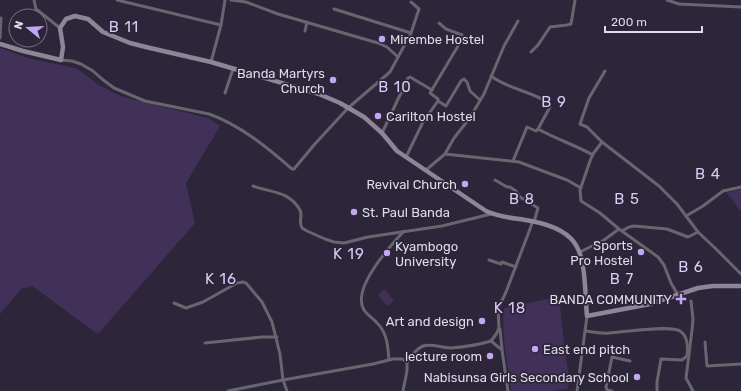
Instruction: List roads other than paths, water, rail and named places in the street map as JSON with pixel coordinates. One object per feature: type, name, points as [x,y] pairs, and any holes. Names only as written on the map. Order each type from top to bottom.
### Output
[{"type":"street","points":[[34,0],[36,10],[60,28]]},
{"type":"street","points":[[117,0],[221,25]]},
{"type":"street","points":[[211,62],[221,25],[225,0]]},
{"type":"street","points":[[231,0],[246,2],[278,14],[382,44],[398,57]]},
{"type":"street","points":[[531,52],[538,45],[550,27],[571,24],[575,0]]},
{"type":"street","points":[[667,0],[679,4],[741,7]]},
{"type":"street","points":[[0,44],[23,51],[81,64],[93,71],[109,85],[145,101],[216,116],[251,137],[293,170],[348,108],[386,76],[393,68],[411,32],[419,10],[417,6],[411,2]]},
{"type":"street","points":[[334,9],[411,32]]},
{"type":"street","points":[[61,60],[63,47],[60,28],[66,19],[75,16],[91,21],[103,32],[130,42],[211,62],[319,94],[340,103],[364,117],[382,133],[397,151],[491,214],[534,221],[567,235],[580,252],[587,316],[576,391]]},
{"type":"street","points":[[0,38],[1,18]]},
{"type":"street","points":[[426,170],[445,154],[454,138],[467,122],[480,100],[507,41],[518,21]]},
{"type":"street","points":[[305,31],[307,22]]},
{"type":"street","points":[[439,23],[446,29],[462,35],[458,46],[430,94],[446,106],[464,78],[468,82],[470,91],[480,100]]},
{"type":"street","points":[[225,93],[233,69]]},
{"type":"street","points":[[605,71],[589,98],[580,123],[589,128],[602,142],[659,186],[677,204],[698,232],[741,274]]},
{"type":"street","points":[[491,76],[499,82],[524,91],[549,103],[550,107],[538,130]]},
{"type":"street","points":[[382,133],[408,78],[410,77],[432,90]]},
{"type":"street","points":[[406,157],[423,122],[438,101]]},
{"type":"street","points":[[513,161],[526,128],[536,131],[538,130],[554,138],[574,145],[593,155]]},
{"type":"street","points":[[602,142],[593,155],[581,188],[580,198],[582,202],[597,210],[622,232],[661,260],[678,295]]},
{"type":"street","points":[[445,154],[513,161],[558,176],[581,188]]},
{"type":"street","points":[[495,180],[507,187],[510,186],[520,197],[538,208],[516,267],[498,309],[508,391]]},
{"type":"street","points":[[253,186],[262,190],[279,192],[286,196],[300,209],[300,222],[302,228],[332,241],[344,243],[368,236],[442,226],[491,214]]},
{"type":"street","points":[[686,216],[703,206],[723,191],[741,187]]},
{"type":"street","points":[[622,232],[629,226],[634,226],[667,229],[688,237],[698,232]]},
{"type":"street","points":[[580,252],[604,240],[619,229]]},
{"type":"street","points":[[389,360],[385,334],[380,326],[364,310],[362,296],[365,284],[371,273],[404,231]]},
{"type":"street","points":[[489,260],[501,264],[502,262],[516,267]]},
{"type":"street","points":[[174,302],[186,308],[203,302],[237,283],[245,282],[269,314],[277,337],[283,380],[287,391]]},
{"type":"street","points":[[587,316],[650,304],[691,290],[706,287],[741,286]]},
{"type":"street","points":[[691,301],[693,319],[686,378],[693,391]]},
{"type":"street","points":[[404,391],[407,362],[411,356],[423,346],[431,345],[451,348],[476,345],[491,340],[497,333],[499,327]]},
{"type":"street","points":[[585,331],[609,333],[672,329],[680,330],[686,337],[686,356],[682,360],[662,359],[657,382],[657,391]]},
{"type":"street","points":[[205,343],[262,337],[277,337]]},
{"type":"street","points":[[491,340],[502,350]]},
{"type":"street","points":[[705,342],[707,366],[741,364]]},
{"type":"street","points":[[612,391],[607,390],[606,387],[612,357],[630,362]]},
{"type":"street","points":[[228,391],[398,358],[407,362]]},
{"type":"place","name":"Mirembe Hostel","points":[[382,39]]},
{"type":"place","name":"Banda Martyrs Church","points":[[333,80]]},
{"type":"place","name":"Carilton Hostel","points":[[378,116]]},
{"type":"place","name":"Revival Church","points":[[465,184]]},
{"type":"place","name":"St. Paul Banda","points":[[354,212]]},
{"type":"place","name":"Sports Pro Hostel","points":[[641,252]]},
{"type":"place","name":"Kyambogo University","points":[[387,253]]},
{"type":"place","name":"BANDA COMMUNITY","points":[[681,299]]},
{"type":"place","name":"Art and design","points":[[482,321]]},
{"type":"place","name":"East end pitch","points":[[535,349]]},
{"type":"place","name":"lecture room","points":[[490,356]]},
{"type":"place","name":"Nabisunsa Girls Secondary School","points":[[637,377]]},
{"type":"district","name":"B 11","points":[[124,27]]},
{"type":"district","name":"B 10","points":[[395,87]]},
{"type":"district","name":"B 9","points":[[554,102]]},
{"type":"district","name":"B 4","points":[[708,174]]},
{"type":"district","name":"B 8","points":[[522,199]]},
{"type":"district","name":"B 5","points":[[627,199]]},
{"type":"district","name":"K 19","points":[[349,254]]},
{"type":"district","name":"B 6","points":[[691,267]]},
{"type":"district","name":"K 16","points":[[221,279]]},
{"type":"district","name":"B 7","points":[[622,279]]},
{"type":"district","name":"K 18","points":[[510,308]]}]
